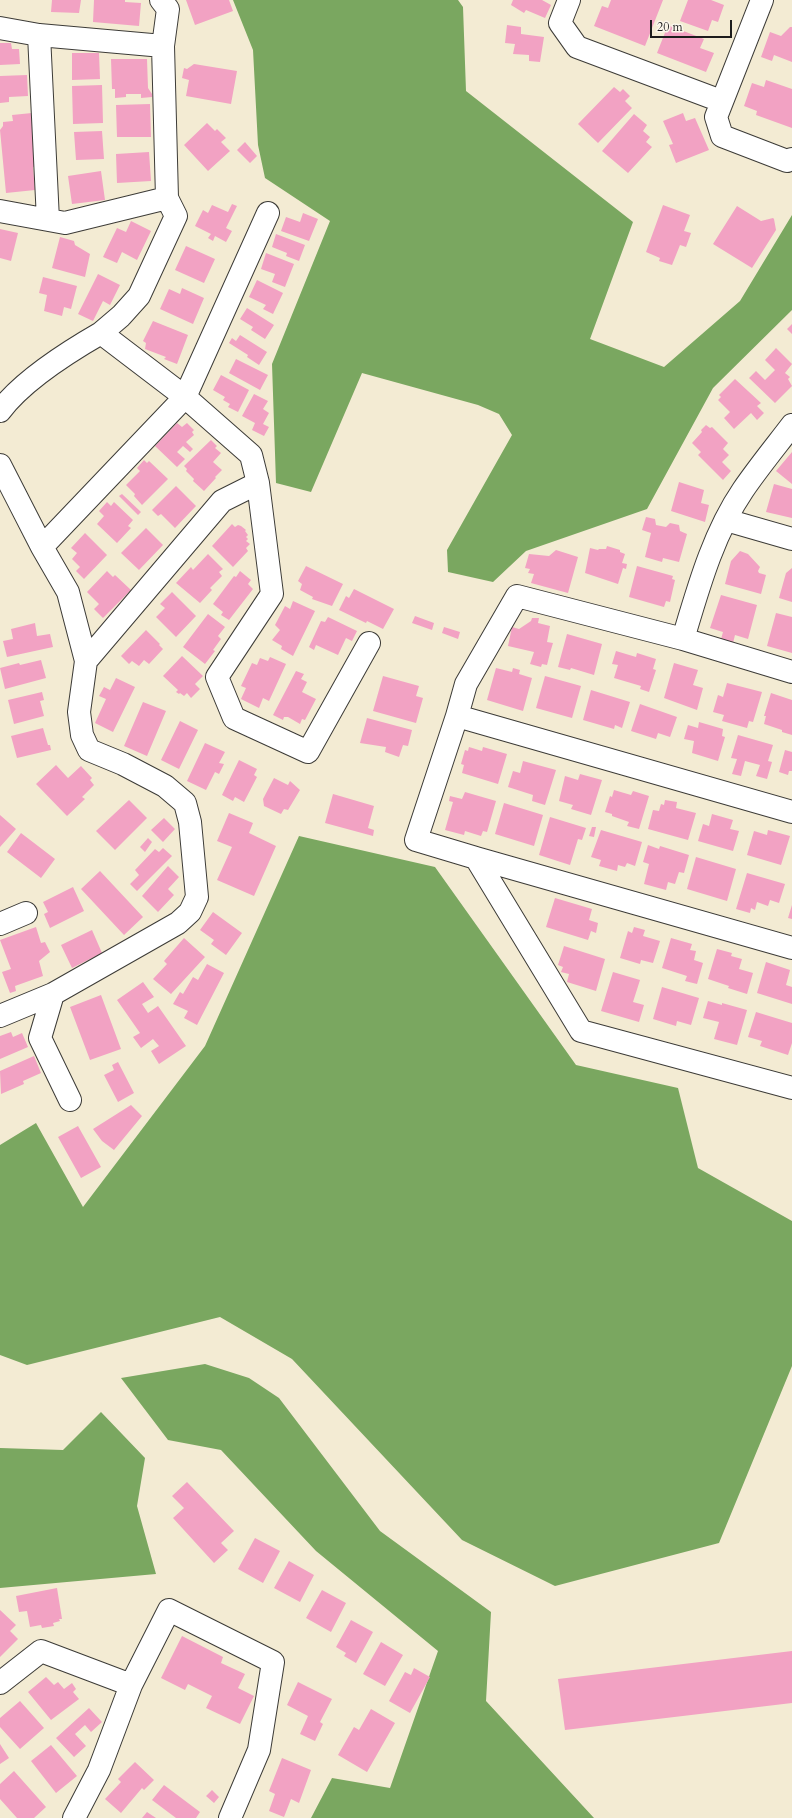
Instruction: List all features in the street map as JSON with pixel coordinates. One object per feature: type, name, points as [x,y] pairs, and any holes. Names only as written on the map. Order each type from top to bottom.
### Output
[{"type":"street","points":[[0,411],[8,400],[43,371],[73,349],[101,333],[125,313],[139,296],[176,216],[167,198],[163,46],[168,9],[162,0]]},
{"type":"street","points":[[569,0],[560,23],[577,48],[721,101]]},
{"type":"street","points":[[762,0],[721,101],[716,117],[722,136],[787,161],[792,159]]},
{"type":"street","points":[[0,28],[39,35],[163,46]]},
{"type":"street","points":[[39,35],[48,220]]},
{"type":"street","points":[[0,211],[65,223],[75,222],[167,198]]},
{"type":"street","points":[[42,547],[185,396],[268,213]]},
{"type":"street","points":[[101,333],[185,396],[251,455],[258,483],[272,594],[218,677],[234,718],[308,752],[369,643]]},
{"type":"street","points":[[682,639],[702,578],[726,520],[742,491],[792,425]]},
{"type":"street","points":[[0,465],[42,547],[68,592],[86,661],[79,712],[82,735],[89,750],[123,764],[165,786],[185,803],[190,822],[197,897],[190,912],[178,923],[53,994],[0,1016]]},
{"type":"street","points":[[86,661],[222,501],[258,483]]},
{"type":"street","points":[[726,520],[792,539]]},
{"type":"street","points":[[792,672],[682,639],[517,596],[466,684],[416,840],[792,948]]},
{"type":"street","points":[[457,716],[792,812]]},
{"type":"street","points":[[476,858],[581,1031],[792,1088]]},
{"type":"street","points":[[0,924],[26,913]]},
{"type":"street","points":[[53,994],[40,1038],[70,1100]]},
{"type":"street","points":[[74,1818],[99,1770],[131,1685],[169,1610],[273,1662],[259,1750],[230,1818]]},
{"type":"street","points":[[0,1683],[42,1651],[131,1685]]},
{"type":"green space","points":[[233,0],[458,0],[463,7],[466,91],[633,222],[590,339],[664,367],[740,301],[792,215],[792,310],[713,388],[647,509],[526,551],[493,582],[448,572],[447,550],[512,435],[499,414],[478,405],[362,373],[311,492],[276,483],[272,364],[330,221],[265,178],[258,145],[253,50]]},
{"type":"green space","points":[[299,836],[435,867],[576,1065],[678,1088],[698,1168],[792,1221],[792,1366],[719,1543],[555,1586],[462,1540],[292,1359],[220,1317],[27,1365],[0,1355],[0,1145],[36,1123],[83,1207],[205,1046]]},
{"type":"green space","points":[[205,1364],[249,1378],[279,1398],[380,1531],[491,1612],[486,1701],[594,1818],[311,1818],[332,1778],[390,1788],[438,1651],[316,1551],[221,1450],[168,1440],[121,1378]]},
{"type":"green space","points":[[101,1412],[145,1458],[137,1506],[156,1574],[0,1588],[0,1448],[63,1450]]},
{"type":"building","points":[[52,0],[81,0],[79,13],[51,12]]},
{"type":"building","points":[[94,0],[125,0],[125,2],[141,3],[139,26],[93,22]]},
{"type":"building","points":[[186,0],[229,0],[233,11],[195,25]]},
{"type":"building","points":[[513,0],[542,0],[551,5],[545,18],[526,10],[524,13],[511,5]]},
{"type":"building","points":[[611,0],[663,0],[645,46],[594,26],[602,6],[608,8]]},
{"type":"building","points":[[688,0],[711,0],[724,5],[718,22],[712,20],[708,31],[680,21]]},
{"type":"building","points":[[507,25],[521,27],[521,34],[544,37],[540,62],[529,61],[529,55],[513,54],[515,44],[505,43]]},
{"type":"building","points":[[668,25],[704,39],[700,48],[714,53],[706,72],[657,53]]},
{"type":"building","points":[[790,27],[792,27],[792,62],[774,55],[772,61],[761,57],[770,32],[781,36]]},
{"type":"building","points":[[0,43],[11,43],[12,49],[19,49],[20,64],[0,65]]},
{"type":"building","points":[[72,53],[99,53],[100,79],[72,80]]},
{"type":"building","points":[[111,59],[147,59],[148,88],[152,94],[152,97],[141,98],[141,94],[126,94],[126,97],[115,98],[115,89],[112,89]]},
{"type":"building","points":[[194,64],[237,71],[231,104],[186,96],[189,80],[182,78],[184,68],[187,69]]},
{"type":"building","points":[[27,75],[28,96],[9,97],[9,102],[0,103],[0,76]]},
{"type":"building","points":[[766,80],[792,89],[792,128],[756,115],[757,111],[744,106],[752,83],[764,87]]},
{"type":"building","points":[[102,85],[103,123],[73,124],[72,86]]},
{"type":"building","points":[[614,87],[620,92],[623,89],[630,96],[625,101],[632,108],[598,143],[578,124]]},
{"type":"building","points":[[150,104],[151,137],[117,137],[116,105]]},
{"type":"building","points":[[32,113],[36,167],[33,167],[35,190],[6,193],[0,130],[3,126],[3,122],[13,121],[12,115]]},
{"type":"building","points":[[683,113],[686,121],[695,118],[709,150],[676,163],[669,145],[673,144],[663,121]]},
{"type":"building","points":[[634,114],[647,125],[643,131],[650,137],[646,142],[652,147],[628,173],[602,151]]},
{"type":"building","points":[[207,123],[215,131],[217,129],[226,138],[221,142],[230,151],[208,171],[184,145]]},
{"type":"building","points":[[102,131],[104,159],[76,160],[74,132]]},
{"type":"building","points":[[245,142],[257,156],[250,163],[237,150]]},
{"type":"building","points":[[149,152],[151,181],[117,183],[116,154]]},
{"type":"building","points":[[101,171],[105,200],[72,204],[68,176]]},
{"type":"building","points":[[232,204],[237,206],[226,228],[232,231],[226,242],[215,236],[213,241],[208,238],[211,234],[195,226],[203,210],[208,213],[212,205],[228,212]]},
{"type":"building","points":[[663,205],[690,215],[684,231],[691,233],[686,247],[680,245],[672,265],[659,261],[660,258],[646,252]]},
{"type":"building","points":[[737,206],[761,221],[774,219],[776,230],[752,268],[713,244]]},
{"type":"building","points":[[303,213],[318,219],[309,241],[281,231],[286,217],[300,222]]},
{"type":"building","points":[[131,221],[151,231],[137,260],[122,252],[117,263],[103,257],[117,228],[126,232]]},
{"type":"building","points":[[0,229],[18,233],[11,261],[0,258]]},
{"type":"building","points":[[276,234],[305,245],[299,261],[286,256],[287,253],[272,247]]},
{"type":"building","points":[[60,237],[74,241],[75,245],[90,254],[85,277],[52,268]]},
{"type":"building","points":[[186,246],[215,259],[204,283],[175,270]]},
{"type":"building","points":[[266,253],[294,264],[285,287],[272,282],[275,274],[261,269]]},
{"type":"building","points":[[98,274],[120,285],[110,305],[103,301],[93,321],[78,314]]},
{"type":"building","points":[[43,277],[77,286],[71,309],[64,307],[62,316],[44,311],[47,295],[39,293]]},
{"type":"building","points":[[257,280],[283,293],[273,314],[263,309],[266,305],[249,297]]},
{"type":"building","points":[[182,288],[204,298],[193,324],[160,309],[169,289],[180,294]]},
{"type":"building","points":[[247,308],[274,325],[265,339],[251,330],[253,327],[240,319]]},
{"type":"building","points":[[153,321],[188,335],[177,364],[164,359],[166,357],[145,349],[146,343],[143,341]]},
{"type":"building","points":[[792,324],[792,334],[787,329]]},
{"type":"building","points":[[240,335],[267,352],[259,365],[247,357],[248,355],[229,343],[232,338],[236,341]]},
{"type":"building","points":[[776,348],[792,364],[785,373],[790,377],[788,379],[792,386],[775,403],[749,378],[756,371],[765,380],[775,370],[765,360]]},
{"type":"building","points":[[236,359],[268,375],[260,390],[229,373]]},
{"type":"building","points":[[221,375],[249,390],[238,412],[228,407],[230,404],[223,400],[225,397],[213,390]]},
{"type":"building","points":[[735,379],[761,403],[757,406],[764,413],[757,420],[751,413],[734,429],[724,418],[730,412],[718,400],[721,397],[719,395]]},
{"type":"building","points":[[254,394],[268,401],[263,409],[269,413],[263,424],[269,427],[264,436],[252,430],[255,423],[242,416]]},
{"type":"building","points":[[177,423],[182,427],[187,423],[194,430],[192,432],[194,435],[186,442],[193,449],[190,452],[183,446],[177,452],[185,459],[177,467],[155,446]]},
{"type":"building","points":[[706,425],[710,428],[712,427],[728,443],[723,449],[729,455],[722,462],[731,471],[723,480],[698,455],[701,452],[692,443]]},
{"type":"building","points":[[211,440],[217,446],[215,448],[221,453],[213,462],[222,470],[204,491],[193,481],[194,479],[186,471],[187,469],[184,466]]},
{"type":"building","points":[[792,452],[792,484],[776,471]]},
{"type":"building","points":[[144,460],[147,463],[149,461],[168,479],[142,505],[134,496],[135,494],[126,485],[140,471],[137,468]]},
{"type":"building","points":[[679,482],[704,490],[701,503],[709,505],[705,522],[671,511]]},
{"type":"building","points":[[774,484],[792,489],[792,518],[766,512]]},
{"type":"building","points":[[176,486],[196,506],[175,528],[161,514],[158,516],[152,510]]},
{"type":"building","points":[[122,494],[141,512],[138,515],[119,496]]},
{"type":"building","points":[[107,502],[111,506],[114,502],[133,520],[128,526],[131,528],[117,543],[97,524],[104,516],[99,511]]},
{"type":"building","points":[[646,517],[655,519],[656,525],[666,527],[670,523],[679,525],[680,531],[687,534],[679,562],[663,558],[662,562],[645,557],[651,533],[642,530]]},
{"type":"building","points":[[232,524],[235,527],[238,525],[241,526],[246,530],[245,531],[248,535],[246,537],[248,539],[246,541],[250,544],[246,548],[248,551],[233,567],[212,546]]},
{"type":"building","points":[[146,528],[163,545],[139,570],[121,553]]},
{"type":"building","points":[[85,533],[107,555],[84,579],[76,571],[80,567],[72,559],[77,553],[71,548]]},
{"type":"building","points":[[607,546],[620,550],[620,552],[625,554],[622,563],[627,564],[626,569],[623,568],[618,584],[585,573],[590,548],[598,550],[606,549]]},
{"type":"building","points":[[556,550],[578,557],[568,593],[531,583],[534,574],[528,573],[530,569],[525,568],[529,554],[549,556]]},
{"type":"building","points":[[740,551],[748,554],[760,567],[758,571],[759,573],[766,575],[761,594],[725,584],[731,561]]},
{"type":"building","points":[[208,554],[223,569],[219,572],[222,576],[210,588],[212,590],[200,603],[176,583],[191,567],[193,570]]},
{"type":"building","points":[[306,566],[343,584],[332,606],[312,599],[313,597],[300,590],[302,584],[298,581]]},
{"type":"building","points":[[637,566],[673,576],[672,579],[675,580],[670,602],[666,601],[664,607],[629,597]]},
{"type":"building","points":[[792,568],[792,602],[779,598],[786,573]]},
{"type":"building","points":[[107,571],[113,577],[115,575],[131,590],[103,618],[94,609],[99,604],[87,592]]},
{"type":"building","points":[[240,571],[251,580],[248,584],[253,589],[229,620],[221,615],[223,612],[213,604],[234,576],[236,577]]},
{"type":"building","points":[[354,589],[394,609],[383,629],[367,621],[366,623],[339,610],[346,596],[349,598]]},
{"type":"building","points":[[172,592],[196,616],[176,637],[156,617],[165,608],[160,604]]},
{"type":"building","points":[[721,595],[757,605],[748,639],[735,635],[733,643],[721,639],[723,632],[710,628]]},
{"type":"building","points":[[293,601],[315,611],[293,656],[281,649],[282,646],[272,640],[280,630],[275,625],[285,606],[290,609]]},
{"type":"building","points":[[776,613],[792,617],[792,653],[767,646]]},
{"type":"building","points":[[208,614],[225,627],[218,636],[221,639],[213,650],[215,651],[205,664],[183,647]]},
{"type":"building","points":[[415,616],[434,623],[432,630],[412,623]]},
{"type":"building","points":[[328,617],[357,631],[352,641],[346,638],[338,655],[316,645],[314,650],[309,647],[321,621],[325,622]]},
{"type":"building","points":[[532,618],[539,618],[538,623],[550,626],[547,642],[553,643],[547,665],[542,664],[541,667],[530,664],[534,652],[508,646],[512,627],[519,629],[531,621]]},
{"type":"building","points":[[35,623],[37,636],[50,634],[53,647],[7,657],[3,641],[13,639],[11,629]]},
{"type":"building","points":[[444,627],[460,632],[458,639],[442,633]]},
{"type":"building","points":[[146,630],[163,649],[149,664],[144,660],[139,666],[132,661],[129,664],[121,656]]},
{"type":"building","points":[[567,634],[602,644],[594,675],[571,668],[570,670],[558,667]]},
{"type":"building","points":[[616,651],[636,657],[637,653],[656,659],[653,669],[656,670],[649,692],[640,689],[641,686],[614,678],[618,665],[612,664]]},
{"type":"building","points":[[182,656],[203,676],[195,684],[200,689],[191,698],[187,693],[184,696],[176,692],[178,690],[163,676]]},
{"type":"building","points":[[270,657],[286,664],[269,701],[263,698],[259,708],[241,699],[246,688],[241,686],[252,663],[257,665],[260,658],[268,661]]},
{"type":"building","points":[[41,660],[46,678],[5,689],[0,668],[19,663],[20,665]]},
{"type":"building","points":[[674,663],[698,670],[693,685],[703,688],[697,710],[664,698]]},
{"type":"building","points":[[496,668],[512,672],[513,668],[520,670],[519,674],[532,678],[523,711],[487,700]]},
{"type":"building","points":[[296,671],[304,674],[301,679],[307,682],[302,692],[316,699],[305,720],[302,719],[300,724],[288,717],[284,717],[283,720],[273,715]]},
{"type":"building","points":[[383,676],[419,686],[416,696],[423,698],[416,723],[373,711]]},
{"type":"building","points":[[545,676],[581,686],[572,718],[536,708]]},
{"type":"building","points":[[116,678],[135,687],[113,732],[95,723],[106,699],[99,696],[104,687],[110,690]]},
{"type":"building","points":[[727,683],[762,692],[753,722],[749,721],[747,728],[722,721],[724,715],[713,712],[718,695],[723,697]]},
{"type":"building","points":[[591,690],[630,702],[622,728],[615,725],[614,729],[583,720]]},
{"type":"building","points":[[42,692],[44,700],[40,701],[44,716],[14,724],[8,700]]},
{"type":"building","points":[[771,693],[792,700],[792,735],[764,724],[766,716],[764,716]]},
{"type":"building","points":[[143,702],[166,711],[147,756],[124,746]]},
{"type":"building","points":[[640,704],[677,717],[670,737],[658,733],[656,739],[631,731]]},
{"type":"building","points":[[367,718],[412,730],[408,746],[403,745],[399,757],[385,752],[386,747],[360,743]]},
{"type":"building","points":[[180,721],[198,730],[179,769],[161,760]]},
{"type":"building","points":[[699,722],[723,729],[722,736],[725,737],[718,761],[692,753],[694,741],[684,739],[688,725],[698,728]]},
{"type":"building","points":[[43,728],[51,750],[17,758],[11,736]]},
{"type":"building","points":[[738,735],[773,745],[768,761],[772,762],[767,779],[756,776],[760,765],[745,761],[741,776],[732,774],[737,759],[731,758]]},
{"type":"building","points":[[205,743],[225,752],[219,763],[224,764],[219,774],[215,772],[206,790],[187,781]]},
{"type":"building","points":[[469,747],[482,751],[483,747],[507,754],[498,784],[462,773],[464,765],[461,764],[465,750],[468,751]]},
{"type":"building","points":[[785,750],[792,752],[792,771],[789,771],[788,775],[779,772]]},
{"type":"building","points":[[239,760],[257,769],[254,775],[257,777],[244,802],[235,797],[233,801],[222,795]]},
{"type":"building","points":[[523,761],[556,770],[545,805],[532,801],[533,795],[508,787],[513,771],[520,773]]},
{"type":"building","points":[[56,765],[68,778],[81,766],[92,778],[90,780],[94,785],[82,797],[85,799],[67,816],[36,784]]},
{"type":"building","points":[[580,774],[602,780],[591,815],[571,809],[573,805],[559,801],[565,776],[578,780]]},
{"type":"building","points":[[274,778],[288,785],[290,781],[300,790],[288,810],[284,809],[281,814],[264,806],[263,799]]},
{"type":"building","points":[[614,790],[631,795],[633,791],[649,796],[639,829],[627,826],[629,822],[605,812],[610,796],[612,797]]},
{"type":"building","points":[[465,792],[496,801],[487,832],[483,831],[481,836],[465,831],[464,835],[445,830],[453,802],[449,801],[450,796],[462,799]]},
{"type":"building","points":[[333,794],[374,806],[368,828],[374,830],[373,836],[325,823]]},
{"type":"building","points":[[129,800],[147,818],[115,850],[96,831]]},
{"type":"building","points":[[665,800],[677,802],[676,808],[696,813],[688,840],[648,829],[653,810],[659,811],[661,804],[664,805]]},
{"type":"building","points":[[504,803],[543,815],[534,846],[495,834]]},
{"type":"building","points":[[229,813],[253,823],[249,833],[276,846],[254,896],[217,880],[232,847],[217,841]]},
{"type":"building","points":[[712,814],[733,820],[730,829],[739,831],[733,851],[698,841],[703,824],[709,826]]},
{"type":"building","points":[[0,815],[16,829],[0,847]]},
{"type":"building","points":[[550,817],[586,828],[582,840],[578,839],[570,865],[539,855]]},
{"type":"building","points":[[164,818],[175,829],[163,842],[151,830]]},
{"type":"building","points":[[592,827],[596,827],[594,837],[589,836]]},
{"type":"building","points":[[601,830],[642,842],[635,866],[627,863],[625,867],[618,865],[617,871],[599,866],[601,860],[591,857]]},
{"type":"building","points":[[768,830],[790,836],[781,865],[747,855],[754,831],[767,835]]},
{"type":"building","points":[[21,833],[55,859],[41,878],[7,852]]},
{"type":"building","points":[[148,838],[152,842],[145,852],[140,847]]},
{"type":"building","points":[[648,845],[659,849],[660,846],[689,855],[684,873],[679,872],[675,884],[668,882],[666,890],[644,884],[649,864],[643,862]]},
{"type":"building","points":[[163,848],[172,856],[137,891],[130,884],[139,875],[135,870],[155,849],[159,852]]},
{"type":"building","points":[[696,857],[736,869],[727,901],[687,889]]},
{"type":"building","points":[[168,866],[179,877],[168,889],[174,895],[158,912],[142,896]]},
{"type":"building","points":[[100,871],[143,917],[124,935],[81,889]]},
{"type":"building","points":[[747,873],[785,884],[779,903],[770,900],[768,906],[757,902],[755,910],[751,908],[750,913],[736,909]]},
{"type":"building","points":[[73,887],[84,911],[50,928],[44,914],[48,912],[43,902]]},
{"type":"building","points":[[555,898],[592,909],[589,920],[598,923],[596,933],[591,931],[588,940],[546,927]]},
{"type":"building","points":[[792,905],[792,919],[788,918]]},
{"type":"building","points":[[213,912],[242,933],[226,955],[211,944],[214,940],[200,930]]},
{"type":"building","points":[[36,927],[41,943],[45,942],[50,952],[39,961],[43,976],[15,986],[16,991],[10,993],[2,972],[11,969],[0,940]]},
{"type":"building","points":[[634,927],[645,930],[643,936],[660,941],[653,963],[641,960],[640,964],[620,958],[628,931],[632,933]]},
{"type":"building","points":[[92,930],[102,953],[72,968],[61,945]]},
{"type":"building","points":[[184,938],[205,957],[171,994],[153,979],[167,964],[164,961]]},
{"type":"building","points":[[671,938],[692,944],[690,950],[696,951],[694,960],[703,963],[697,984],[685,981],[687,976],[662,968]]},
{"type":"building","points":[[564,946],[605,959],[596,991],[567,982],[569,974],[561,972],[563,967],[558,965]]},
{"type":"building","points":[[717,949],[732,953],[731,956],[742,959],[739,969],[753,973],[747,994],[728,988],[729,986],[708,979]]},
{"type":"building","points":[[766,962],[790,970],[786,985],[792,987],[792,1004],[757,993]]},
{"type":"building","points":[[207,964],[224,973],[197,1025],[184,1018],[188,1011],[173,1004],[180,992],[183,994],[193,977],[198,980]]},
{"type":"building","points":[[613,972],[640,980],[633,1002],[644,1005],[639,1022],[601,1011]]},
{"type":"building","points":[[143,982],[154,997],[142,1004],[148,1013],[158,1006],[186,1046],[159,1064],[151,1051],[159,1046],[153,1039],[141,1048],[133,1037],[140,1033],[117,1000]]},
{"type":"building","points":[[662,987],[699,998],[691,1025],[677,1021],[676,1026],[653,1019]]},
{"type":"building","points":[[101,995],[121,1049],[90,1060],[70,1007]]},
{"type":"building","points":[[708,1001],[747,1010],[737,1045],[714,1039],[719,1022],[703,1018]]},
{"type":"building","points":[[756,1012],[792,1023],[792,1043],[788,1055],[760,1046],[762,1041],[748,1037]]},
{"type":"building","points":[[11,1032],[13,1037],[22,1033],[28,1047],[0,1059],[0,1036]]},
{"type":"building","points":[[34,1056],[41,1073],[23,1081],[24,1084],[1,1094],[0,1071]]},
{"type":"building","points":[[118,1062],[134,1093],[118,1102],[104,1075],[114,1070],[112,1065]]},
{"type":"building","points":[[131,1105],[142,1116],[114,1150],[102,1141],[93,1129]]},
{"type":"building","points":[[78,1126],[101,1167],[81,1178],[58,1137]]},
{"type":"building","points":[[187,1482],[234,1531],[221,1543],[228,1550],[214,1563],[173,1518],[184,1508],[172,1496]]},
{"type":"building","points":[[255,1538],[280,1551],[263,1583],[238,1569]]},
{"type":"building","points":[[289,1561],[314,1575],[300,1602],[274,1588]]},
{"type":"building","points":[[57,1588],[62,1619],[59,1619],[60,1621],[53,1623],[54,1626],[42,1628],[41,1625],[30,1627],[27,1611],[19,1612],[16,1596]]},
{"type":"building","points":[[322,1590],[346,1603],[331,1632],[306,1618]]},
{"type":"building","points":[[0,1610],[16,1625],[10,1631],[18,1639],[0,1657]]},
{"type":"building","points":[[351,1620],[373,1632],[356,1663],[344,1656],[346,1653],[336,1647]]},
{"type":"building","points":[[182,1636],[223,1657],[221,1663],[245,1674],[238,1688],[254,1696],[240,1724],[206,1708],[212,1696],[188,1684],[185,1690],[161,1678]]},
{"type":"building","points":[[381,1642],[403,1655],[385,1686],[363,1674]]},
{"type":"building","points":[[792,1651],[792,1703],[565,1730],[558,1679]]},
{"type":"building","points":[[414,1668],[430,1677],[410,1713],[389,1701],[405,1672],[411,1675]]},
{"type":"building","points":[[46,1677],[54,1685],[58,1682],[64,1689],[72,1683],[76,1689],[73,1692],[79,1699],[51,1720],[28,1692]]},
{"type":"building","points":[[298,1682],[332,1699],[320,1722],[323,1724],[315,1741],[300,1734],[308,1716],[287,1705]]},
{"type":"building","points":[[20,1701],[44,1728],[20,1749],[0,1727],[0,1718]]},
{"type":"building","points":[[89,1708],[102,1722],[91,1732],[85,1725],[75,1734],[86,1746],[74,1757],[56,1738]]},
{"type":"building","points":[[371,1709],[395,1723],[367,1772],[338,1755],[354,1727],[359,1730]]},
{"type":"building","points":[[0,1744],[9,1758],[0,1764]]},
{"type":"building","points":[[51,1745],[77,1776],[56,1793],[31,1761]]},
{"type":"building","points":[[282,1758],[311,1770],[299,1803],[291,1799],[284,1817],[269,1811],[275,1794],[269,1791]]},
{"type":"building","points":[[135,1762],[154,1780],[144,1790],[142,1788],[121,1813],[105,1799],[121,1782],[118,1779]]},
{"type":"building","points":[[14,1771],[46,1807],[34,1818],[17,1818],[0,1799],[0,1784]]},
{"type":"building","points":[[164,1785],[200,1812],[196,1818],[176,1818],[152,1800]]},
{"type":"building","points":[[212,1790],[219,1797],[214,1803],[206,1796]]},
{"type":"building","points":[[147,1812],[156,1818],[142,1818]]}]
